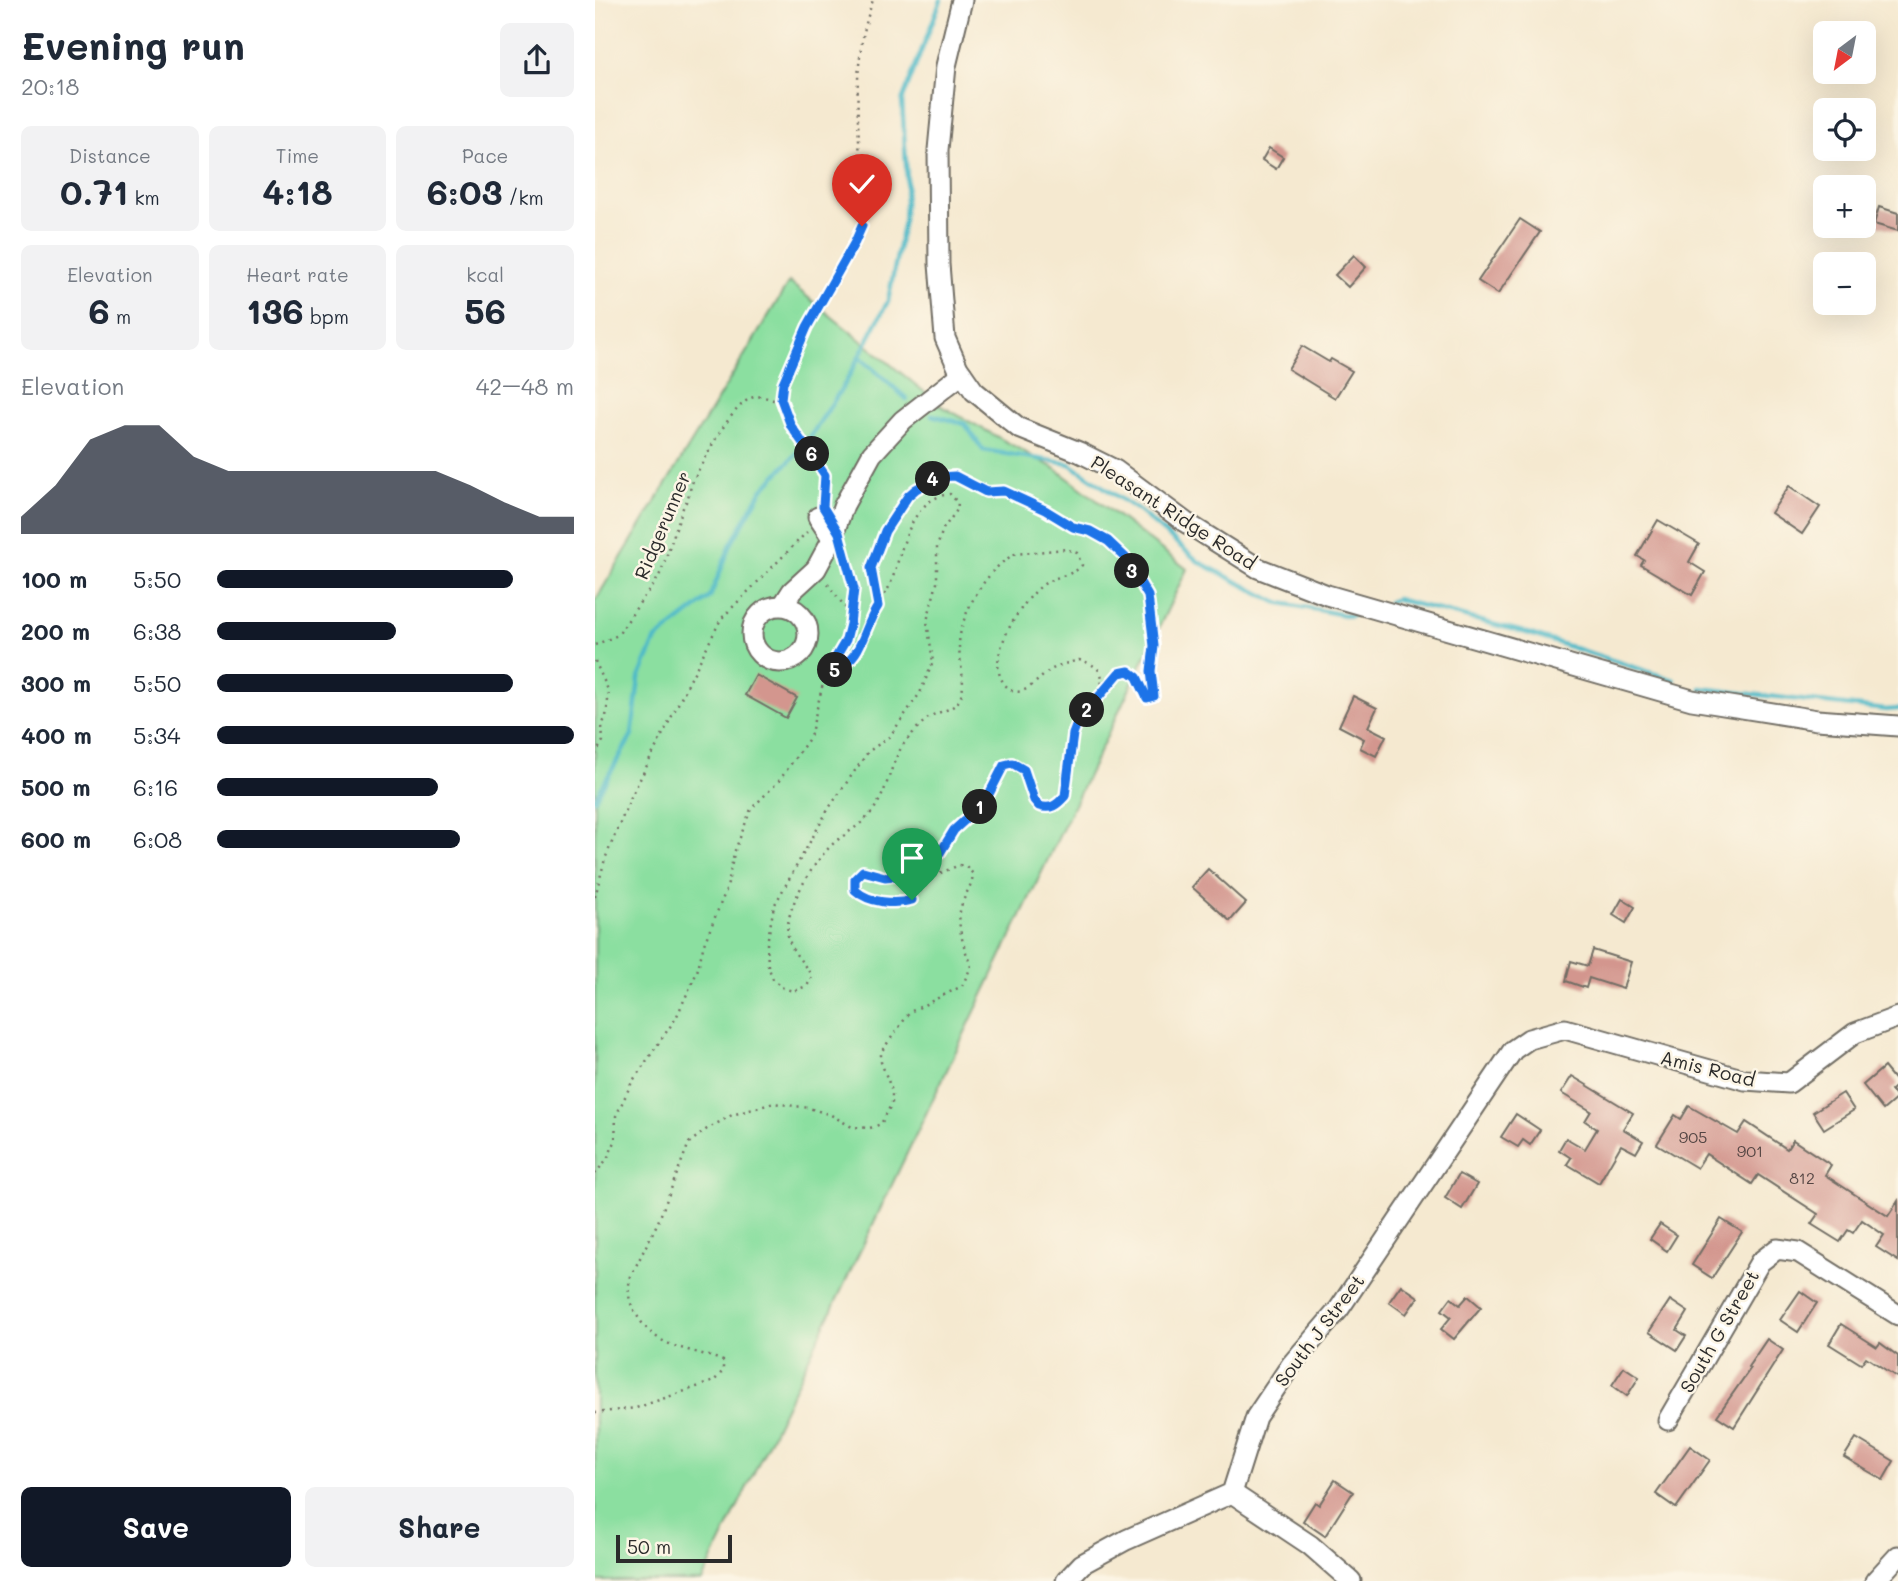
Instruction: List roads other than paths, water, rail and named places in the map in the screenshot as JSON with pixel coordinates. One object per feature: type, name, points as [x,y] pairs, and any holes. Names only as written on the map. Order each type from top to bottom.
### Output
[{"type":"street","name":"Pleasant Ridge Road","points":[[962,0],[946,66],[938,150],[939,264],[945,338],[974,391],[1019,428],[1115,470],[1185,522],[1258,568],[1327,595],[1692,700],[1817,720],[1898,726]]},
{"type":"street","points":[[783,606],[792,591],[816,569],[844,505],[873,454],[903,420],[963,374]]},
{"type":"street","points":[[818,517],[834,533]]},
{"type":"street","name":"Amis Road","points":[[1544,1034],[1566,1029],[1745,1080],[1789,1083],[1855,1033],[1898,1017]]},
{"type":"street","name":"South J Street","points":[[1232,1493],[1256,1417],[1291,1365],[1339,1309],[1513,1049],[1544,1034]]},
{"type":"street","name":"South G Street","points":[[1668,1420],[1760,1262],[1777,1249],[1798,1252],[1898,1315]]},
{"type":"street","points":[[1066,1581],[1081,1564],[1126,1540],[1232,1493],[1310,1545],[1351,1581]]},
{"type":"street","points":[[1875,1581],[1898,1556]]},
{"type":"waterway","points":[[595,799],[632,735],[639,678],[656,639],[710,597],[731,544],[762,490],[805,445],[846,382],[888,301],[904,220],[907,179],[902,101],[941,0]]},
{"type":"waterway","points":[[859,357],[907,399]]},
{"type":"waterway","points":[[932,415],[965,424],[983,450],[1070,464],[1140,512],[1199,562],[1276,602],[1350,616],[1355,614]]},
{"type":"waterway","points":[[1389,602],[1396,599],[1527,633],[1674,680]]},
{"type":"waterway","points":[[1701,688],[1886,710],[1898,709]]}]
